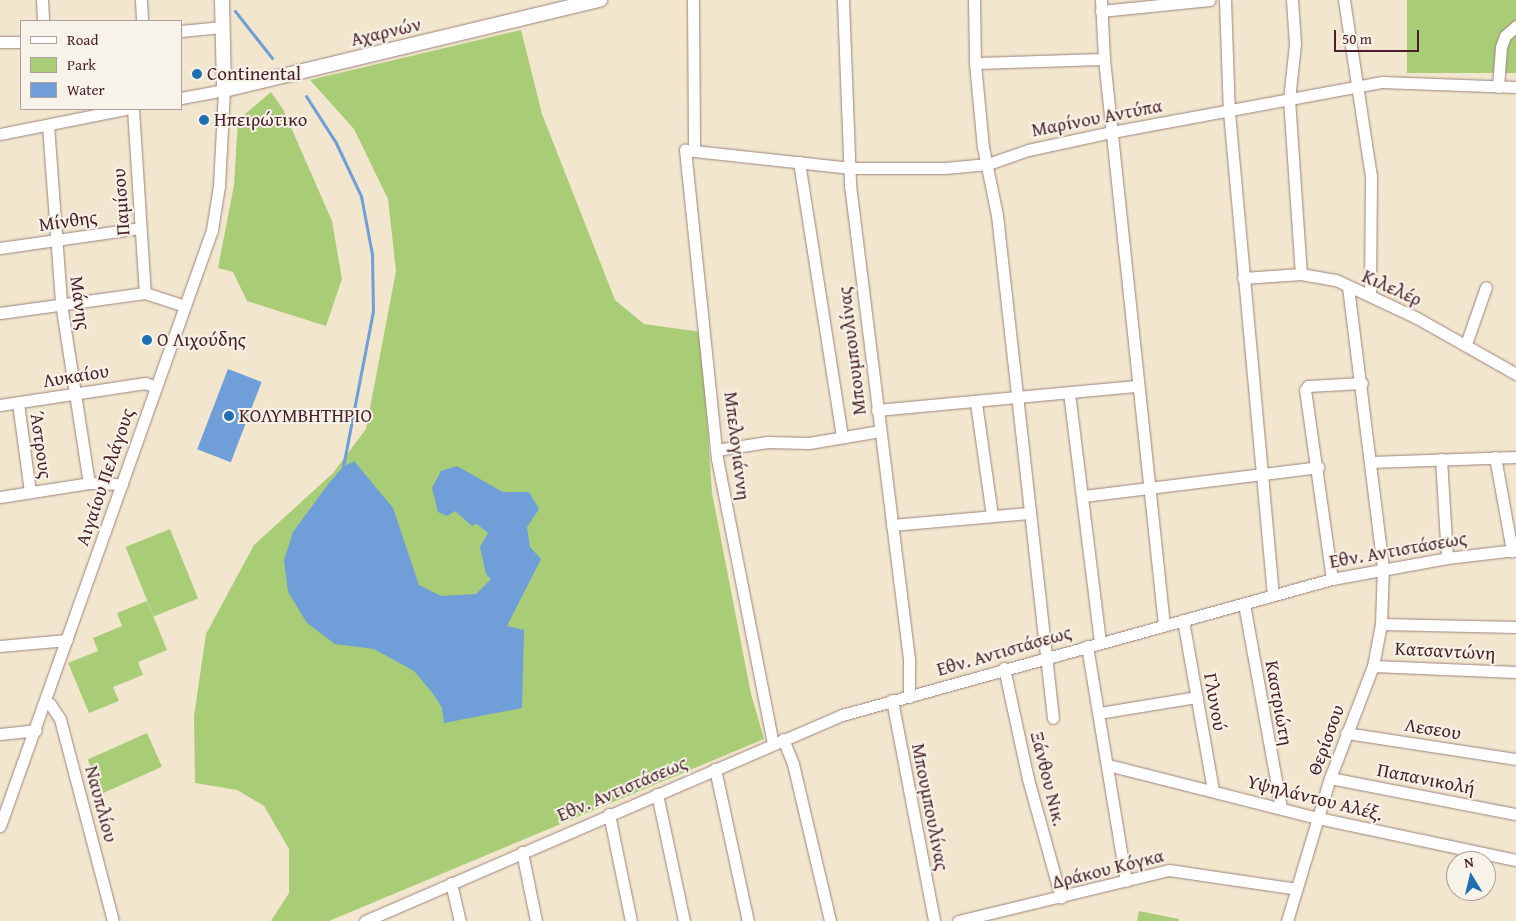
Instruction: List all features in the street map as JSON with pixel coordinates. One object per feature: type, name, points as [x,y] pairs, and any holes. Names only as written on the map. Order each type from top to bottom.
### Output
[{"type":"main road","name":"Αιγαίου Πελάγους","points":[[222,0],[224,90]]},
{"type":"main road","name":"Αχαρνών","points":[[224,90],[600,0]]},
{"type":"street","points":[[42,0],[43,20]]},
{"type":"street","points":[[141,0],[142,20]]},
{"type":"street","name":"Μπελογιάννη","points":[[693,0],[689,150],[716,450],[778,742],[793,764],[830,921]]},
{"type":"street","name":"Μπουμπουλίνας","points":[[843,0],[851,168],[850,185],[909,662],[909,697]]},
{"type":"street","points":[[974,0],[975,63],[982,147],[988,164],[1053,718]]},
{"type":"street","points":[[1164,625],[1104,59],[1101,6],[1210,0]]},
{"type":"street","points":[[1225,0],[1229,112],[1273,596]]},
{"type":"street","points":[[1292,0],[1295,44],[1289,99],[1301,274]]},
{"type":"street","points":[[1344,0],[1360,87],[1373,206],[1370,295]]},
{"type":"street","points":[[1498,87],[1501,47],[1505,36],[1516,26]]},
{"type":"street","points":[[182,31],[222,27]]},
{"type":"street","points":[[0,42],[20,42]]},
{"type":"street","points":[[975,63],[1104,59]]},
{"type":"street","name":"Μαρίνου Αντύπα","points":[[689,150],[851,168],[920,170],[988,164],[1028,150],[1112,132],[1395,81],[1426,86],[1516,87]]},
{"type":"street","name":"Αχαρνών","points":[[182,98],[224,90]]},
{"type":"street","name":"Αιγαίου Πελάγους","points":[[0,826],[36,730],[212,230],[222,136],[220,126],[224,90]]},
{"type":"street","points":[[0,134],[120,110]]},
{"type":"street","name":"Παμίσου","points":[[132,110],[145,293]]},
{"type":"street","name":"Μάνης","points":[[48,125],[54,240],[61,303],[89,483]]},
{"type":"street","points":[[799,162],[842,438]]},
{"type":"street","name":"Μίνθης","points":[[0,248],[140,228]]},
{"type":"street","points":[[0,235],[0,248]]},
{"type":"street","name":"Κιλελέρ","points":[[1243,278],[1301,274],[1322,276],[1370,295],[1466,344],[1516,374]]},
{"type":"street","name":"Θερίσσου","points":[[1287,921],[1330,778],[1373,666],[1381,624],[1383,568],[1362,383],[1348,287]]},
{"type":"street","points":[[1466,344],[1486,287]]},
{"type":"street","points":[[0,313],[61,303],[145,293],[185,306]]},
{"type":"street","name":"Λυκαίου","points":[[0,405],[145,383],[156,387]]},
{"type":"street","points":[[1332,579],[1306,387],[1362,383]]},
{"type":"street","points":[[877,410],[976,403],[1138,386]]},
{"type":"street","points":[[1069,393],[1100,643]]},
{"type":"street","name":"Άστρους","points":[[18,403],[30,492]]},
{"type":"street","points":[[976,403],[992,516]]},
{"type":"street","points":[[716,450],[767,442],[809,443],[880,432]]},
{"type":"street","points":[[1495,457],[1514,550]]},
{"type":"street","points":[[1370,462],[1516,457]]},
{"type":"street","points":[[1441,459],[1447,558]]},
{"type":"street","points":[[1083,496],[1150,490],[1318,467]]},
{"type":"street","points":[[0,497],[89,483],[122,484]]},
{"type":"street","points":[[892,525],[1028,513]]},
{"type":"street","name":"Εθν. Αντιστάσεως","points":[[365,921],[842,715],[1004,668],[1332,579],[1383,568],[1514,550]]},
{"type":"street","name":"Καστριώτη","points":[[1244,604],[1281,808]]},
{"type":"street","name":"Γλυνού","points":[[1183,620],[1213,790]]},
{"type":"street","points":[[1381,624],[1516,626]]},
{"type":"street","points":[[0,646],[67,640]]},
{"type":"street","points":[[1087,646],[1126,880]]},
{"type":"street","name":"Κατσαντώνη","points":[[1373,666],[1516,672]]},
{"type":"street","name":"Ξάνθου Νικ.","points":[[1004,668],[1028,779],[1061,898]]},
{"type":"street","points":[[1098,713],[1197,697]]},
{"type":"street","name":"Μπουμπουλίνας","points":[[892,700],[934,921]]},
{"type":"street","name":"Ναυπλίου","points":[[45,702],[50,704],[60,718],[113,921]]},
{"type":"street","points":[[0,734],[36,730]]},
{"type":"street","name":"Λεσεου","points":[[1346,733],[1516,759]]},
{"type":"street","name":"Υψηλάντου Αλέξ.","points":[[1108,765],[1318,818],[1516,860]]},
{"type":"street","points":[[715,769],[748,921]]},
{"type":"street","name":"Παπανικολή","points":[[1330,778],[1516,814]]},
{"type":"street","points":[[656,794],[684,921]]},
{"type":"street","points":[[609,814],[630,921]]},
{"type":"street","points":[[522,852],[536,921]]},
{"type":"street","name":"Δράκου Κόγκα","points":[[958,921],[1061,898],[1126,880],[1181,870],[1297,889]]},
{"type":"street","points":[[451,883],[460,921]]},
{"type":"green space","points":[[1407,0],[1516,0],[1516,73],[1407,73]]},
{"type":"green space","points":[[521,30],[542,114],[615,300],[644,324],[701,332],[712,493],[751,694],[764,739],[329,921],[271,921],[289,893],[289,849],[264,806],[237,790],[195,783],[194,716],[206,634],[254,545],[333,473],[366,429],[396,271],[388,199],[354,129],[310,80]]},
{"type":"green space","points":[[271,92],[283,109],[332,221],[342,279],[326,326],[247,301],[233,272],[218,268],[234,185],[238,120]]},
{"type":"green space","points":[[170,529],[198,599],[154,617],[125,547]]},
{"type":"green space","points":[[147,601],[167,650],[138,662],[143,675],[113,687],[119,701],[89,713],[68,663],[98,651],[93,638],[122,626],[117,613]]},
{"type":"green space","points":[[147,733],[162,767],[103,793],[88,759]]},
{"type":"green space","points":[[1139,911],[1179,919],[1179,921],[1137,921]]},
{"type":"water","name":"ΚΟΛΥΜΒΗΤΗΡΙΟ","points":[[228,369],[262,382],[231,462],[197,449]]},
{"type":"water","points":[[354,461],[393,508],[419,585],[441,596],[476,594],[491,579],[486,574],[480,547],[488,533],[477,524],[472,526],[455,511],[447,516],[438,512],[432,488],[441,471],[457,466],[503,492],[529,492],[539,509],[527,527],[530,547],[541,559],[507,626],[524,630],[522,708],[444,723],[442,708],[414,671],[374,649],[335,644],[307,623],[288,592],[284,560],[293,532],[329,483],[343,467]]},
{"type":"waterway","points":[[235,11],[272,58]]},
{"type":"waterway","points":[[306,96],[336,143],[361,196],[372,254],[373,311],[343,467]]},
{"type":"place","name":"Continental","points":[[197,74]]},
{"type":"place","name":"Ηπειρώτικο","points":[[204,120]]},
{"type":"place","name":"Ο Λιχούδης","points":[[147,340]]},
{"type":"place","name":"ΚΟΛΥΜΒΗΤΗΡΙΟ","points":[[229,416]]}]
